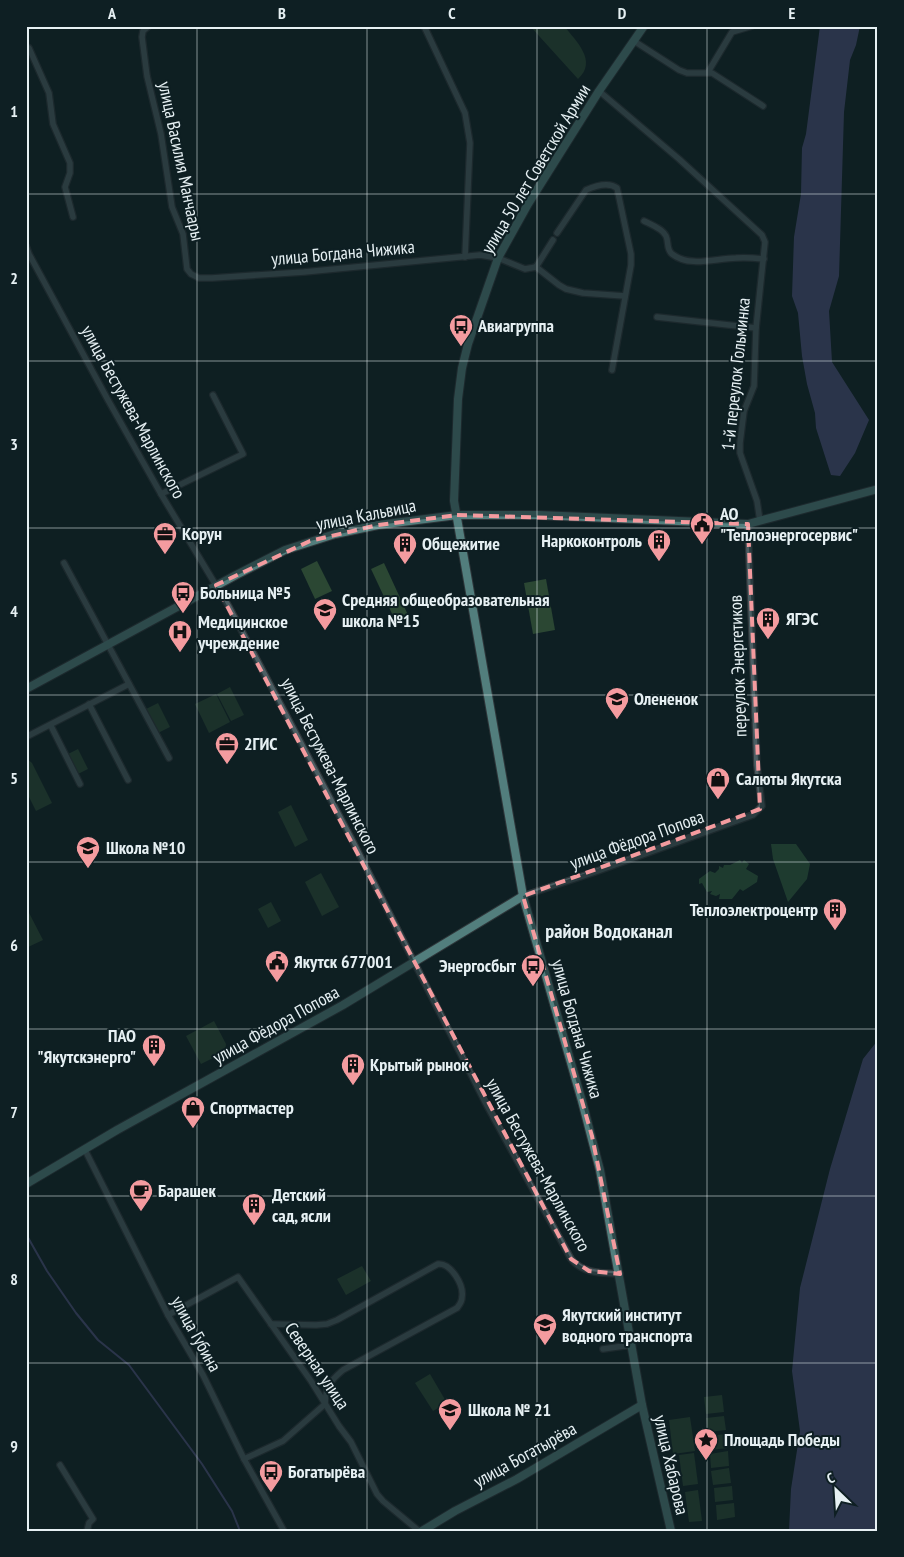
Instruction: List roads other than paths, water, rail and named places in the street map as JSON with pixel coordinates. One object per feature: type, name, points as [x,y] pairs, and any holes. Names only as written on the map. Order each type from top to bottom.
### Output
[{"type":"main road","name":"улица 50 лет Советской Армии","points":[[457,515],[454,501],[458,399],[462,368],[468,344],[498,258],[528,204],[599,91],[644,26]]},
{"type":"main road","name":"улица Кальвица","points":[[26,689],[285,550],[310,541],[378,525],[457,515],[539,515],[748,524],[878,489]]},
{"type":"main road","name":"улица Богдана Чижика","points":[[457,515],[523,896],[600,1170],[642,1405]]},
{"type":"main road","name":"улица Фёдора Попова","points":[[26,1184],[117,1130],[288,1036],[414,963],[523,896]]},
{"type":"main road","name":"улица Богатырёва","points":[[421,1531],[517,1479],[642,1405]]},
{"type":"main road","name":"улица Хабарова","points":[[642,1405],[672,1531]]},
{"type":"street","name":"улица Василия Манчаары","points":[[149,26],[143,31],[142,37],[147,76],[161,134],[172,207],[183,234],[187,269],[191,274]]},
{"type":"street","points":[[424,26],[465,113],[468,126],[470,143],[465,257]]},
{"type":"street","points":[[708,72],[732,32],[752,26]]},
{"type":"street","points":[[634,41],[679,70],[687,73],[708,72],[763,106]]},
{"type":"street","points":[[29,48],[49,93],[53,124],[70,163],[70,173],[65,187],[73,217]]},
{"type":"street","name":"1-й переулок Гольминка","points":[[599,91],[679,159],[762,235],[765,242],[756,328],[754,386],[744,411],[740,453],[757,501],[760,521]]},
{"type":"street","points":[[557,233],[586,190],[592,187],[611,185],[617,188],[631,254],[630,275],[612,370]]},
{"type":"street","points":[[644,221],[664,232],[672,254],[690,261],[737,258],[764,259]]},
{"type":"street","points":[[553,240],[536,267],[559,285],[566,289],[583,293],[625,296]]},
{"type":"street","name":"улица Бестужева-Марлинского","points":[[26,246],[103,392],[216,586],[279,699],[486,1102],[571,1260],[576,1266],[589,1271],[620,1274]]},
{"type":"street","name":"улица Богдана Чижика","points":[[191,274],[199,278],[212,278],[480,256],[498,258],[525,269],[536,267]]},
{"type":"street","points":[[657,317],[756,328]]},
{"type":"street","points":[[161,494],[243,454],[213,395]]},
{"type":"street","name":"переулок Энергетиков","points":[[748,524],[757,765],[762,806]]},
{"type":"street","points":[[64,563],[170,758]]},
{"type":"street","points":[[26,737],[51,726],[129,684]]},
{"type":"street","points":[[89,704],[128,780]]},
{"type":"street","points":[[51,726],[80,784]]},
{"type":"street","name":"улица Фёдора Попова","points":[[523,896],[753,815],[762,806]]},
{"type":"street","name":"улица Губина","points":[[85,1150],[168,1315],[203,1375],[244,1459],[284,1531]]},
{"type":"street","points":[[244,1459],[283,1441],[324,1404],[326,1389],[332,1379],[343,1370],[457,1308],[463,1295],[462,1289],[451,1270],[444,1264],[434,1265],[327,1324],[271,1324]]},
{"type":"street","name":"Северная улица","points":[[168,1315],[238,1277],[351,1442],[377,1494],[421,1531]]},
{"type":"street","points":[[602,1349],[632,1344]]},
{"type":"street","points":[[60,1465],[93,1519],[89,1523],[88,1531]]},
{"type":"water","points":[[820,26],[860,26],[856,45],[850,60],[844,112],[839,276],[829,311],[832,362],[869,420],[855,453],[840,476],[831,475],[816,428],[815,413],[802,356],[798,313],[792,296],[794,237],[801,194],[802,148],[806,134]]},
{"type":"water","points":[[878,1040],[878,1531],[789,1531],[791,1489],[800,1431],[792,1371],[800,1288],[830,1169],[863,1059]]},
{"type":"waterway","points":[[26,1234],[47,1271],[76,1313],[98,1340],[129,1365],[202,1464],[232,1511],[240,1531]]},
{"type":"place","name":"Авиагруппа","points":[[461,347]]},
{"type":"place","name":"АО \"Теплоэнергосервис\"","points":[[702,545]]},
{"type":"place","name":"Корун","points":[[165,555]]},
{"type":"place","name":"Наркоконтроль","points":[[659,562]]},
{"type":"place","name":"Общежитие","points":[[405,565]]},
{"type":"place","name":"Больница №5","points":[[183,614]]},
{"type":"place","name":"Средняя общеобразовательная школа №15","points":[[325,631]]},
{"type":"place","name":"ЯГЭС","points":[[768,640]]},
{"type":"place","name":"Медицинское учреждение","points":[[180,653]]},
{"type":"place","name":"Олененок","points":[[617,720]]},
{"type":"place","name":"2ГИС","points":[[227,765]]},
{"type":"place","name":"Салюты Якутска","points":[[718,800]]},
{"type":"place","name":"Школа №10","points":[[88,869]]},
{"type":"place","name":"Теплоэлектроцентр","points":[[835,931]]},
{"type":"place","name":"Якутск 677001","points":[[277,983]]},
{"type":"place","name":"Энергосбыт","points":[[533,987]]},
{"type":"place","name":"ПАО \"Якутскэнерго\"","points":[[154,1067]]},
{"type":"place","name":"Крытый рынок","points":[[353,1086]]},
{"type":"place","name":"Спортмастер","points":[[193,1129]]},
{"type":"place","name":"Барашек","points":[[141,1212]]},
{"type":"place","name":"Детский сад, ясли","points":[[254,1226]]},
{"type":"place","name":"Якутский институт водного транспорта","points":[[545,1346]]},
{"type":"place","name":"Школа № 21","points":[[450,1431]]},
{"type":"place","name":"Площадь Победы","points":[[706,1461]]},
{"type":"place","name":"Богатырёва","points":[[271,1493]]},
{"type":"district","name":"район Водоканал","points":[[609,931]]}]
